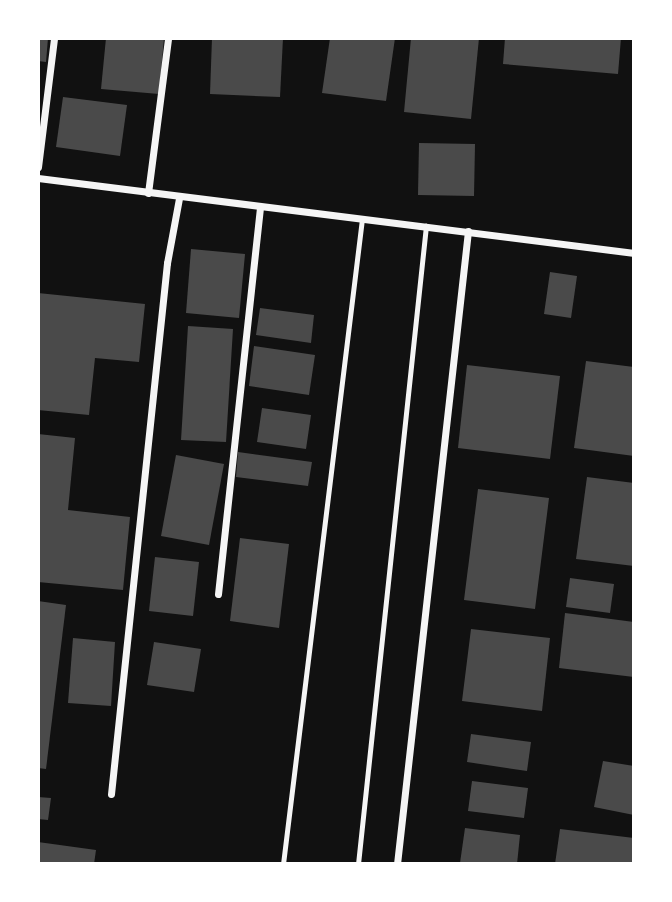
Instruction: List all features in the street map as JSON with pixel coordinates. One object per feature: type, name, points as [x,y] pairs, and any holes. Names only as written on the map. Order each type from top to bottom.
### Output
[{"type":"street","points":[[38,167],[54,38]]},
{"type":"street","points":[[148,193],[168,38]]},
{"type":"street","points":[[38,178],[179,198],[634,253]]},
{"type":"street","points":[[111,794],[167,263],[179,198]]},
{"type":"street","points":[[218,594],[260,207]]},
{"type":"street","points":[[397,863],[468,231]]},
{"type":"lane","points":[[283,863],[362,219]]},
{"type":"lane","points":[[358,863],[426,226]]},
{"type":"building","points":[[38,38],[48,38],[46,62],[38,61]]},
{"type":"building","points":[[106,38],[164,38],[159,94],[101,89]]},
{"type":"building","points":[[212,38],[283,38],[280,97],[210,94]]},
{"type":"building","points":[[330,38],[395,38],[386,101],[322,93]]},
{"type":"building","points":[[411,38],[479,38],[471,119],[404,112]]},
{"type":"building","points":[[505,38],[621,38],[618,74],[503,64]]},
{"type":"building","points":[[63,97],[127,105],[120,156],[56,147]]},
{"type":"building","points":[[419,143],[475,144],[474,196],[418,195]]},
{"type":"building","points":[[191,249],[245,254],[239,318],[186,313]]},
{"type":"building","points":[[550,272],[577,276],[571,318],[544,314]]},
{"type":"building","points":[[38,293],[145,304],[139,362],[95,358],[89,415],[38,410]]},
{"type":"building","points":[[260,308],[314,315],[311,343],[256,335]]},
{"type":"building","points":[[188,326],[233,329],[226,442],[181,440]]},
{"type":"building","points":[[254,346],[315,355],[309,395],[249,386]]},
{"type":"building","points":[[586,361],[634,367],[634,456],[574,448]]},
{"type":"building","points":[[467,365],[560,376],[550,459],[458,448]]},
{"type":"building","points":[[262,408],[311,415],[306,449],[257,442]]},
{"type":"building","points":[[38,434],[75,438],[68,510],[130,517],[123,590],[38,582]]},
{"type":"building","points":[[238,452],[312,462],[308,486],[236,477]]},
{"type":"building","points":[[176,455],[224,464],[209,545],[161,536]]},
{"type":"building","points":[[587,477],[634,483],[634,566],[576,559]]},
{"type":"building","points":[[478,489],[549,498],[535,609],[464,600]]},
{"type":"building","points":[[240,538],[289,544],[279,628],[230,621]]},
{"type":"building","points":[[155,557],[199,562],[193,616],[149,611]]},
{"type":"building","points":[[570,578],[614,584],[610,613],[566,607]]},
{"type":"building","points":[[38,601],[66,605],[46,769],[38,768]]},
{"type":"building","points":[[565,613],[634,622],[634,677],[559,668]]},
{"type":"building","points":[[471,629],[550,638],[542,711],[462,701]]},
{"type":"building","points":[[73,638],[115,642],[111,706],[68,703]]},
{"type":"building","points":[[154,642],[201,649],[194,692],[147,685]]},
{"type":"building","points":[[471,734],[531,742],[527,771],[467,762]]},
{"type":"building","points":[[603,761],[634,766],[634,815],[594,807]]},
{"type":"building","points":[[472,781],[528,788],[524,818],[468,811]]},
{"type":"building","points":[[38,797],[51,798],[48,820],[38,819]]},
{"type":"building","points":[[465,828],[520,835],[517,864],[460,863]]},
{"type":"building","points":[[560,829],[634,838],[634,864],[555,864]]},
{"type":"building","points":[[38,842],[96,850],[94,864],[38,864]]}]
